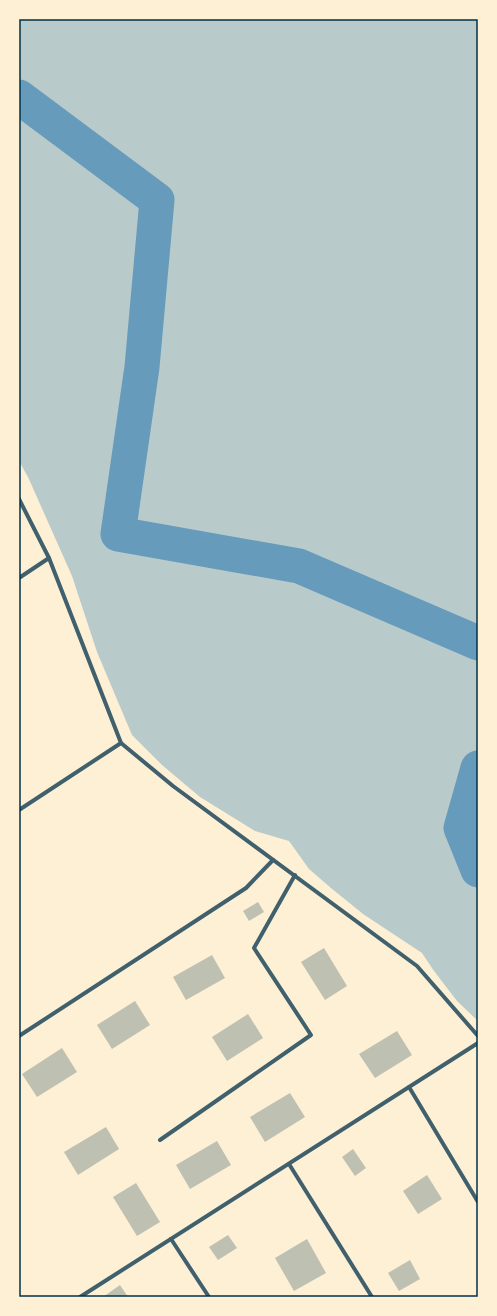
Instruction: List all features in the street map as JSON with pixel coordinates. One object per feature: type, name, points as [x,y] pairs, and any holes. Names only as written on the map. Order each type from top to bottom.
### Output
[{"type":"street","points":[[19,499],[48,558],[121,743],[173,786],[417,966],[478,1036]]},
{"type":"street","points":[[19,578],[48,558]]},
{"type":"street","points":[[19,810],[121,743]]},
{"type":"street","points":[[19,1036],[246,888],[273,860]]},
{"type":"street","points":[[160,1140],[311,1035],[254,948],[295,875]]},
{"type":"street","points":[[80,1297],[478,1043]]},
{"type":"street","points":[[409,1087],[478,1202]]},
{"type":"street","points":[[289,1164],[372,1297]]},
{"type":"street","points":[[171,1239],[209,1297]]},
{"type":"shaded area","points":[[19,19],[478,19],[478,1021],[457,1001],[422,953],[363,914],[331,888],[309,869],[289,841],[255,831],[200,797],[162,765],[132,735],[97,652],[72,576],[28,477],[19,461]]},
{"type":"building","points":[[258,902],[264,912],[249,921],[243,911]]},
{"type":"building","points":[[324,948],[347,986],[325,1000],[301,962]]},
{"type":"building","points":[[212,955],[225,978],[186,1000],[173,977]]},
{"type":"building","points":[[135,1001],[150,1025],[112,1049],[97,1025]]},
{"type":"building","points":[[248,1014],[263,1038],[227,1061],[212,1037]]},
{"type":"building","points":[[397,1031],[412,1055],[375,1078],[359,1054]]},
{"type":"building","points":[[62,1048],[77,1072],[37,1097],[22,1074]]},
{"type":"building","points":[[290,1093],[305,1117],[265,1142],[250,1117]]},
{"type":"building","points":[[106,1127],[119,1149],[78,1175],[64,1152]]},
{"type":"building","points":[[217,1141],[231,1165],[190,1189],[176,1165]]},
{"type":"building","points":[[353,1149],[366,1168],[355,1176],[342,1157]]},
{"type":"building","points":[[427,1175],[442,1199],[418,1214],[403,1191]]},
{"type":"building","points":[[136,1183],[160,1222],[137,1236],[113,1197]]},
{"type":"building","points":[[228,1235],[237,1248],[218,1260],[209,1247]]},
{"type":"building","points":[[307,1239],[326,1273],[294,1291],[275,1258]]},
{"type":"building","points":[[410,1260],[420,1279],[399,1291],[388,1273]]},
{"type":"building","points":[[120,1285],[128,1297],[103,1297]]},
{"type":"waterway","points":[[19,97],[157,200],[142,367],[118,534],[299,566],[478,643]]},
{"type":"waterway","points":[[478,768],[461,828],[478,870]]}]
